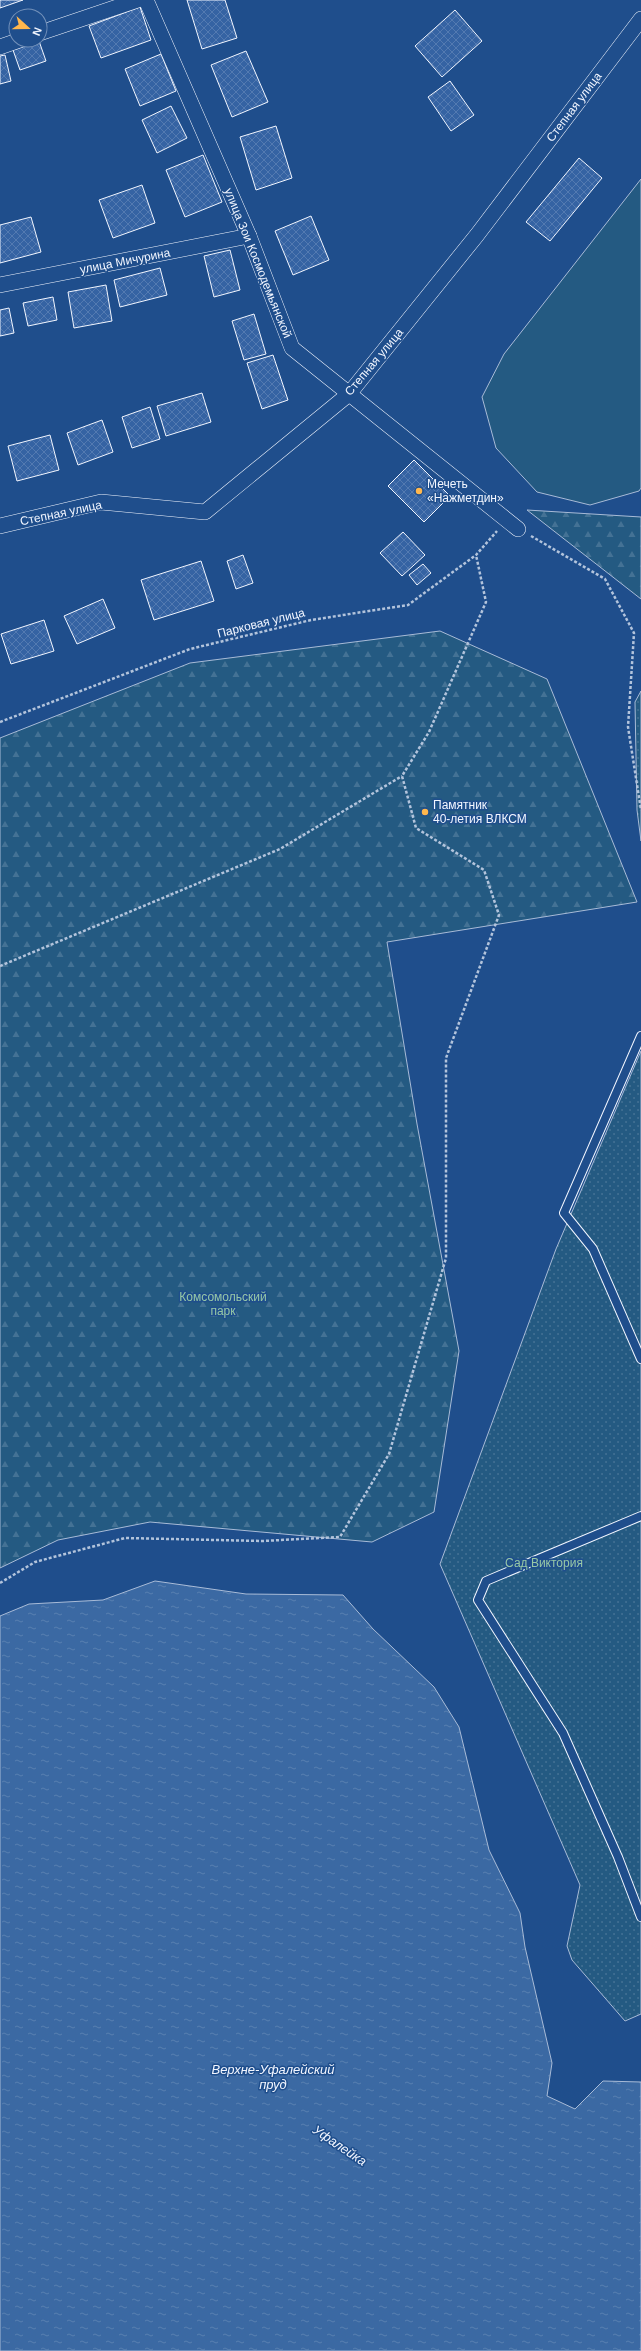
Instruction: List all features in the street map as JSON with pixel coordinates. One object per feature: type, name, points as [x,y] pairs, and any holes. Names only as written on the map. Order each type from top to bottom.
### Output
[{"type":"street","points":[[48,30],[138,0]]},
{"type":"street","name":"улица Зои Космодемьянской","points":[[146,0],[250,236],[292,348],[512,524]]},
{"type":"street","name":"Степная улица","points":[[0,526],[101,502],[205,512],[348,394],[477,235],[641,19]]},
{"type":"street","name":"улица Мичурина","points":[[0,285],[250,236]]},
{"type":"lane","points":[[641,1036],[564,1213],[593,1249],[641,1359]]},
{"type":"lane","points":[[641,1516],[486,1581],[478,1600],[564,1733],[618,1857],[641,1917]]},
{"type":"path","name":"Парковая улица","points":[[0,722],[190,649],[311,620],[408,605],[476,555],[512,524]]},
{"type":"path","points":[[512,524],[605,579],[634,633],[628,727],[641,810]]},
{"type":"path","points":[[0,966],[280,849],[402,776],[429,732],[486,602],[476,555]]},
{"type":"path","points":[[0,1582],[35,1562],[125,1538],[262,1541],[340,1537],[389,1454],[446,1258],[446,1058],[499,915],[484,870],[416,828],[402,776]]},
{"type":"green space","points":[[641,179],[641,488],[639,491],[590,505],[537,492],[496,448],[482,397],[504,354]]},
{"type":"green space","points":[[527,510],[641,517],[641,599]]},
{"type":"green space","name":"Комсомольский парк","points":[[440,631],[547,679],[637,902],[387,942],[417,1124],[459,1351],[434,1512],[372,1542],[150,1522],[58,1540],[0,1568],[0,738],[190,663]]},
{"type":"green space","points":[[641,691],[641,841],[637,810],[635,702]]},
{"type":"green space","name":"Сад Виктория","points":[[641,1051],[641,2014],[625,2021],[572,1960],[567,1946],[580,1885],[440,1564],[556,1249]]},
{"type":"water","name":"Верхне-Уфалейский пруд","points":[[155,1581],[246,1594],[343,1595],[373,1629],[434,1687],[459,1727],[489,1850],[520,1913],[525,1947],[552,2063],[547,2096],[575,2109],[603,2081],[641,2082],[641,2351],[0,2351],[0,1616],[29,1604],[103,1600]]},
{"type":"building","points":[[0,0],[23,0],[0,8]]},
{"type":"building","points":[[187,0],[225,0],[237,38],[202,49]]},
{"type":"building","points":[[140,7],[151,40],[101,58],[89,26]]},
{"type":"building","points":[[455,10],[482,41],[442,77],[415,46]]},
{"type":"building","points":[[19,48],[41,48],[46,61],[20,70],[13,50]]},
{"type":"building","points":[[246,51],[268,102],[232,117],[211,65]]},
{"type":"building","points":[[161,54],[176,91],[140,106],[125,69]]},
{"type":"building","points":[[5,55],[11,81],[0,84],[0,56]]},
{"type":"building","points":[[450,81],[474,115],[451,131],[428,97]]},
{"type":"building","points":[[171,106],[187,138],[157,153],[142,120]]},
{"type":"building","points":[[276,126],[292,178],[256,190],[240,137]]},
{"type":"building","points":[[203,155],[222,202],[185,217],[166,170]]},
{"type":"building","points":[[579,158],[602,178],[550,241],[526,222]]},
{"type":"building","points":[[142,185],[155,223],[113,238],[99,200]]},
{"type":"building","points":[[311,216],[329,260],[293,275],[275,231]]},
{"type":"building","points":[[31,217],[41,252],[0,263],[0,225]]},
{"type":"building","points":[[230,250],[240,290],[214,297],[204,256]]},
{"type":"building","points":[[160,268],[167,295],[120,307],[114,280]]},
{"type":"building","points":[[106,285],[112,321],[74,328],[68,292]]},
{"type":"building","points":[[53,297],[57,320],[28,326],[23,303]]},
{"type":"building","points":[[9,308],[14,333],[0,336],[0,310]]},
{"type":"building","points":[[254,314],[266,354],[244,360],[232,321]]},
{"type":"building","points":[[273,355],[288,400],[262,409],[247,363]]},
{"type":"building","points":[[202,393],[211,422],[166,436],[157,406]]},
{"type":"building","points":[[150,407],[160,439],[132,448],[122,417]]},
{"type":"building","points":[[102,420],[113,452],[78,465],[67,433]]},
{"type":"building","points":[[50,435],[59,470],[17,481],[8,446]]},
{"type":"building","name":"Мечеть «Нажметдин»","points":[[414,460],[450,496],[424,522],[388,486]]},
{"type":"building","points":[[403,532],[425,555],[402,576],[380,553]]},
{"type":"building","points":[[243,555],[253,583],[236,589],[227,561]]},
{"type":"building","points":[[201,561],[214,601],[154,620],[141,580]]},
{"type":"building","points":[[423,564],[431,573],[417,585],[409,575]]},
{"type":"building","points":[[103,599],[115,628],[77,644],[64,616]]},
{"type":"building","points":[[44,620],[54,651],[11,664],[1,634]]},
{"type":"place","name":"Мечеть «Нажметдин»","points":[[419,491]]},
{"type":"place","name":"Памятник 40-летия ВЛКСМ","points":[[425,812]]},
{"type":"water label","name":"Уфалейка","points":[[340,2145]]}]
